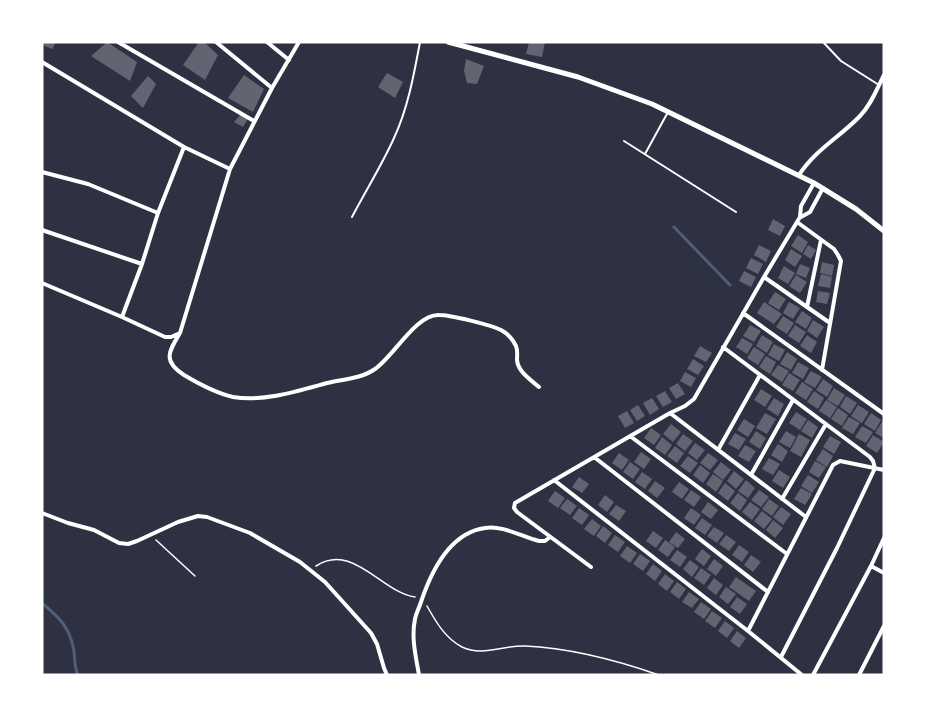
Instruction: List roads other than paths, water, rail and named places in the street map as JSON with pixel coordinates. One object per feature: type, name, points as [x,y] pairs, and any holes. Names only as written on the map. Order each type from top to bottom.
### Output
[{"type":"street","points":[[118,42],[254,121]]},
{"type":"street","points":[[216,42],[272,88]]},
{"type":"street","points":[[267,42],[289,60]]},
{"type":"street","points":[[299,42],[254,121],[230,169],[180,333],[170,349],[173,366],[195,382],[233,396],[250,398],[297,392],[364,375],[374,370],[388,358],[420,321],[428,316],[437,315],[502,330],[516,346],[518,366],[523,374],[539,387]]},
{"type":"street","points":[[448,42],[578,77],[632,96],[824,188],[884,231]]},
{"type":"street","points":[[42,62],[184,147],[230,169]]},
{"type":"street","points":[[799,175],[815,154],[861,115],[884,75]]},
{"type":"street","points":[[122,317],[158,213],[184,147]]},
{"type":"street","points":[[42,172],[88,184],[158,213]]},
{"type":"street","points":[[591,567],[517,512],[513,508],[516,502],[694,399],[800,217],[801,206],[814,183]]},
{"type":"street","points":[[800,217],[810,212],[824,188]]},
{"type":"street","points":[[797,222],[834,249],[841,261],[822,370]]},
{"type":"street","points":[[42,230],[142,264]]},
{"type":"street","points":[[807,306],[821,240]]},
{"type":"street","points":[[764,277],[830,323]]},
{"type":"street","points":[[42,283],[165,337],[176,336],[180,333]]},
{"type":"street","points":[[743,313],[884,414]]},
{"type":"street","points":[[723,347],[870,457],[875,468],[781,657]]},
{"type":"street","points":[[718,450],[760,375]]},
{"type":"street","points":[[751,475],[793,400]]},
{"type":"street","points":[[670,413],[806,517]]},
{"type":"street","points":[[783,499],[826,424]]},
{"type":"street","points":[[630,436],[787,554]]},
{"type":"street","points":[[594,457],[768,592]]},
{"type":"street","points":[[748,630],[830,469],[836,462],[844,462],[884,470]]},
{"type":"street","points":[[554,480],[748,630],[802,675]]},
{"type":"street","points":[[42,513],[94,530],[119,543],[128,544],[198,516],[250,533],[280,549],[325,582],[371,633],[387,675]]},
{"type":"street","points":[[419,675],[414,635],[415,619],[430,578],[449,548],[470,533],[485,528],[497,528],[539,541],[545,541],[550,537]]},
{"type":"street","points":[[813,675],[884,538]]},
{"type":"street","points":[[871,566],[884,573]]},
{"type":"street","points":[[859,675],[884,626]]},
{"type":"lane","points":[[352,217],[395,137],[413,76],[420,42]]},
{"type":"lane","points":[[823,42],[841,61],[879,85]]},
{"type":"lane","points":[[645,154],[668,112]]},
{"type":"lane","points":[[624,141],[736,212]]},
{"type":"waterway","points":[[674,227],[730,285]]},
{"type":"waterway","points":[[42,603],[67,630],[74,651],[78,675]]}]
